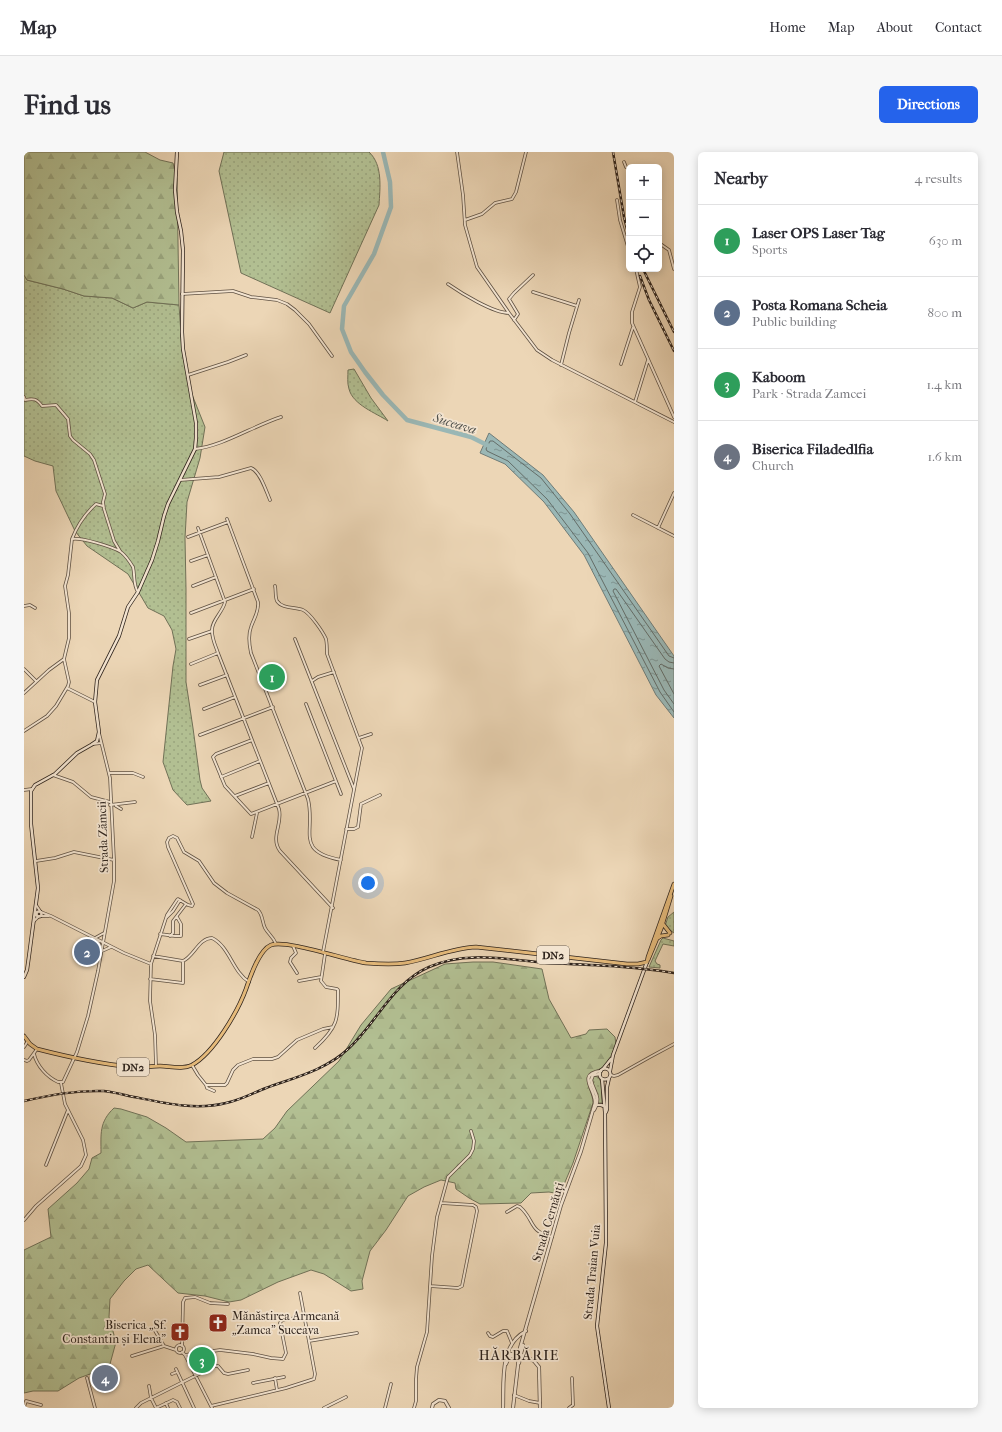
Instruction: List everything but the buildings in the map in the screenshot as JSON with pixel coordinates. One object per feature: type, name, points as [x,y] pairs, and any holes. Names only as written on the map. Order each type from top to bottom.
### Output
[{"type":"main road","points":[[177,152],[175,190],[183,245],[182,341],[196,423],[195,449]]},
{"type":"main road","name":"Strada Zămcii","points":[[99,732],[95,702],[96,684],[99,675],[119,636],[128,607],[138,592],[156,549],[165,512],[195,449]]},
{"type":"main road","points":[[24,976],[27,970],[34,921],[39,914],[36,905],[38,882],[31,824],[30,795],[32,789],[37,784],[53,776],[72,757],[97,741],[99,732]]},
{"type":"main road","name":"Strada Cernăuți","points":[[610,1071],[613,1055],[647,962],[663,924],[674,885]]},
{"type":"main road","name":"Strada Cernăuți","points":[[647,962],[674,885]]},
{"type":"main road","points":[[657,940],[661,936],[669,934],[663,924]]},
{"type":"main road","points":[[192,1065],[199,1060],[213,1045],[235,1015],[263,952],[268,946],[276,944]]},
{"type":"main road","name":"DN2","points":[[276,944],[293,946],[356,961],[384,964],[409,962],[455,949],[473,947],[627,964],[647,962]]},
{"type":"main road","name":"DN2","points":[[24,1036],[37,1049],[132,1067],[178,1067],[192,1065]]},
{"type":"main road","name":"Strada Cernăuți","points":[[592,1112],[596,1105],[597,1097],[591,1080],[593,1076],[601,1071],[613,1055]]},
{"type":"main road","points":[[607,1069],[610,1071],[610,1077],[606,1080],[602,1079],[601,1071],[607,1069]]},
{"type":"main road","name":"Strada Cernăuți","points":[[513,1408],[519,1356],[523,1339],[561,1205],[581,1151],[592,1112],[595,1098],[588,1080],[593,1073],[601,1071]]},
{"type":"main road","name":"Strada Traian Vuia","points":[[605,1112],[607,1109],[607,1087],[610,1077]]},
{"type":"main road","name":"Strada Traian Vuia","points":[[602,1079],[605,1112],[606,1250],[597,1326],[609,1408]]},
{"type":"main road","points":[[596,1105],[604,1106]]},
{"type":"main road","points":[[503,1408],[505,1360],[507,1351],[519,1335],[526,1331]]},
{"type":"main road","points":[[505,1360],[510,1354],[534,1361],[539,1367],[540,1408]]},
{"type":"main road","points":[[505,1368],[506,1361],[509,1357],[519,1356]]},
{"type":"main road","points":[[432,1408],[433,1404],[439,1400],[445,1401],[449,1408]]},
{"type":"street","points":[[457,152],[465,220],[477,266],[508,313],[540,353],[674,422]]},
{"type":"street","points":[[465,220],[482,214],[494,203],[512,199],[516,192],[526,152]]},
{"type":"street","points":[[624,162],[626,167]]},
{"type":"street","points":[[617,200],[620,220],[626,240]]},
{"type":"street","points":[[662,245],[669,250],[674,269]]},
{"type":"street","points":[[637,272],[640,287],[632,312],[633,326],[674,416]]},
{"type":"street","points":[[514,320],[518,314],[509,299],[514,292],[532,275]]},
{"type":"street","points":[[448,284],[488,307],[503,313],[508,313]]},
{"type":"street","points":[[182,294],[233,291],[250,297],[277,300],[287,304],[309,324],[332,356]]},
{"type":"street","points":[[533,292],[577,306]]},
{"type":"street","points":[[561,365],[579,300]]},
{"type":"street","points":[[621,364],[633,326]]},
{"type":"street","points":[[188,375],[246,355]]},
{"type":"street","points":[[635,402],[648,360]]},
{"type":"street","points":[[24,397],[25,400],[38,400],[42,406],[56,406],[68,419],[70,436],[90,454],[94,460],[105,494],[103,506],[114,541],[120,552],[132,566],[136,589],[138,592]]},
{"type":"street","points":[[195,449],[230,438],[281,417]]},
{"type":"street","points":[[179,480],[219,478],[250,468],[258,474],[270,500]]},
{"type":"street","points":[[658,528],[674,493]]},
{"type":"street","points":[[24,731],[47,716],[67,688],[69,682],[64,660],[70,631],[69,609],[65,586],[68,575],[72,539],[77,527],[91,509],[96,504],[103,506]]},
{"type":"street","points":[[633,515],[674,536]]},
{"type":"street","points":[[188,537],[228,521],[259,606],[257,615],[250,629],[250,647],[306,792],[310,814],[309,836],[313,847],[321,854],[341,860]]},
{"type":"street","points":[[198,528],[225,600],[224,607],[214,624],[212,631],[218,653],[277,804],[280,815],[280,825],[275,838],[278,848],[332,908]]},
{"type":"street","points":[[72,539],[76,538],[91,542],[120,552]]},
{"type":"street","points":[[191,561],[208,555]]},
{"type":"street","points":[[193,586],[216,577]]},
{"type":"street","points":[[275,586],[276,598],[278,602],[283,605],[305,611],[311,616],[324,636],[334,672],[362,748],[346,829],[321,978],[321,981],[326,987],[338,990],[338,1017],[328,1036],[315,1048]]},
{"type":"street","points":[[191,613],[254,589]]},
{"type":"street","points":[[24,606],[30,605],[35,608]]},
{"type":"street","points":[[189,639],[212,631]]},
{"type":"street","points":[[295,639],[354,790]]},
{"type":"street","points":[[191,664],[218,653]]},
{"type":"street","points":[[24,693],[49,670],[64,660]]},
{"type":"street","points":[[24,669],[36,682]]},
{"type":"street","points":[[312,682],[318,677],[334,672]]},
{"type":"street","points":[[200,685],[227,675]]},
{"type":"street","points":[[67,688],[95,702]]},
{"type":"street","points":[[204,709],[235,697]]},
{"type":"street","points":[[306,704],[341,794]]},
{"type":"street","points":[[200,735],[273,707]]},
{"type":"street","name":"Strada Zămcii","points":[[61,1083],[64,1080],[75,1057],[89,1010],[102,951],[114,881],[109,773],[99,732]]},
{"type":"street","points":[[359,738],[371,734]]},
{"type":"street","points":[[252,740],[214,755],[224,785],[252,814],[336,781]]},
{"type":"street","points":[[93,744],[101,743]]},
{"type":"street","points":[[221,777],[260,761]]},
{"type":"street","points":[[109,773],[133,773],[143,777]]},
{"type":"street","points":[[53,776],[73,782],[91,797],[121,809]]},
{"type":"street","points":[[234,796],[269,783]]},
{"type":"street","points":[[24,790],[32,789]]},
{"type":"street","points":[[346,829],[354,829],[358,826],[361,804],[380,795]]},
{"type":"street","points":[[115,806],[135,802]]},
{"type":"street","points":[[252,837],[257,812]]},
{"type":"street","points":[[156,1066],[156,1035],[150,1001],[151,964],[167,917],[173,911],[179,900],[191,906],[193,904],[179,875],[167,844],[168,839],[173,836],[179,839],[185,853],[199,862],[214,883],[227,893],[260,912],[266,930],[271,933],[276,944]]},
{"type":"street","points":[[36,861],[55,858],[74,852],[114,860]]},
{"type":"street","points":[[170,936],[173,933],[173,922],[186,904]]},
{"type":"street","points":[[36,905],[39,914]]},
{"type":"street","points":[[39,914],[53,917],[95,939],[151,964]]},
{"type":"street","points":[[34,921],[39,914]]},
{"type":"street","points":[[160,934],[180,936],[182,924],[177,917]]},
{"type":"street","points":[[95,939],[104,933]]},
{"type":"street","points":[[153,956],[183,961],[192,955],[205,940],[212,938],[217,941],[227,952],[239,974],[249,982]]},
{"type":"street","points":[[95,939],[102,951],[112,947]]},
{"type":"street","points":[[293,946],[296,953],[291,958],[290,962],[297,973]]},
{"type":"street","points":[[150,979],[183,983],[183,961]]},
{"type":"street","points":[[299,981],[321,978]]},
{"type":"street","points":[[206,1085],[225,1085],[233,1070],[238,1065],[252,1059],[272,1059],[278,1057],[297,1040],[323,1029],[333,1027]]},
{"type":"street","points":[[24,1047],[28,1041]]},
{"type":"street","points":[[610,1077],[618,1075],[674,1044]]},
{"type":"street","points":[[24,1060],[27,1061],[37,1049]]},
{"type":"street","points":[[24,1220],[36,1206],[81,1166],[84,1161],[86,1151],[83,1140],[63,1098],[61,1083],[54,1081],[43,1071],[36,1061],[34,1054]]},
{"type":"street","points":[[192,1065],[207,1088],[214,1091]]},
{"type":"street","points":[[46,1165],[68,1110]]},
{"type":"street","points":[[414,1408],[416,1401],[417,1367],[427,1332],[433,1237],[448,1177],[465,1160],[473,1149],[474,1141],[471,1131]]},
{"type":"street","points":[[430,1286],[458,1288],[462,1286],[477,1211],[476,1207],[473,1205],[441,1203]]},
{"type":"street","points":[[506,1212],[517,1206],[520,1207],[527,1214],[535,1230],[552,1237]]},
{"type":"street","points":[[132,1356],[164,1346],[178,1352],[182,1352],[196,1375],[212,1407],[314,1379],[315,1374],[300,1293]]},
{"type":"street","points":[[182,1352],[183,1302],[185,1298],[195,1297],[210,1303],[228,1304]]},
{"type":"street","points":[[185,1355],[220,1350],[283,1359],[286,1353],[280,1323],[282,1320],[304,1317]]},
{"type":"street","points":[[154,1329],[164,1346]]},
{"type":"street","points":[[488,1333],[493,1338],[503,1331],[506,1331],[512,1343]]},
{"type":"street","points":[[309,1341],[358,1332]]},
{"type":"street","points":[[176,1350],[178,1345],[182,1346]]},
{"type":"street","points":[[136,1408],[141,1403],[216,1366],[220,1367],[224,1373],[228,1374],[248,1370]]},
{"type":"street","points":[[172,1374],[177,1370],[194,1408]]},
{"type":"street","points":[[253,1383],[284,1377]]},
{"type":"street","points":[[87,1378],[95,1408]]},
{"type":"street","points":[[275,1378],[277,1390]]},
{"type":"street","points":[[569,1408],[573,1404],[572,1378]]},
{"type":"street","points":[[386,1408],[391,1384]]},
{"type":"street","points":[[149,1386],[151,1398],[156,1408],[175,1400],[180,1408]]},
{"type":"street","points":[[514,1395],[529,1401],[540,1403]]},
{"type":"street","points":[[324,1408],[346,1397]]},
{"type":"street","points":[[24,1407],[26,1401],[41,1405]]},
{"type":"street","points":[[166,1403],[168,1408]]},
{"type":"green space","points":[[24,152],[145,152],[160,160],[173,163],[177,179],[179,305],[147,302],[133,308],[112,298],[84,296],[27,280],[24,275]]},
{"type":"green space","points":[[224,152],[369,152],[377,163],[380,177],[379,205],[330,313],[241,273],[219,171]]},
{"type":"green space","points":[[24,275],[27,280],[84,296],[112,298],[133,308],[147,302],[179,305],[182,350],[189,387],[205,427],[200,458],[187,502],[185,538],[186,682],[200,780],[202,788],[211,801],[187,805],[173,790],[163,762],[176,649],[172,630],[164,616],[148,608],[128,574],[87,546],[75,531],[56,491],[53,466],[24,456]]},
{"type":"green space","points":[[354,369],[371,398],[388,421],[360,404],[351,395],[348,384],[348,370]]},
{"type":"green space","points":[[674,912],[674,933],[665,926],[668,917]]},
{"type":"green space","points":[[663,938],[674,941],[674,946],[663,944],[655,961],[660,965],[660,968],[649,967],[661,940]]},
{"type":"green space","points":[[493,962],[542,969],[549,999],[571,1038],[586,1034],[589,1030],[607,1029],[615,1037],[616,1045],[604,1067],[595,1071],[588,1079],[588,1085],[593,1103],[573,1163],[560,1194],[549,1192],[531,1193],[521,1203],[480,1204],[456,1189],[455,1183],[441,1180],[424,1187],[408,1196],[386,1230],[370,1251],[362,1281],[363,1289],[351,1291],[324,1274],[311,1270],[278,1282],[241,1300],[229,1302],[205,1296],[178,1293],[148,1265],[136,1269],[124,1281],[110,1299],[109,1317],[116,1342],[110,1364],[93,1373],[79,1378],[58,1391],[33,1391],[24,1393],[24,1250],[51,1237],[48,1209],[77,1183],[89,1169],[92,1158],[101,1153],[101,1134],[103,1123],[114,1108],[147,1117],[186,1142],[263,1139],[275,1128],[287,1111],[339,1061],[361,1025],[391,989],[445,964]]},
{"type":"green space","points":[[593,1076],[598,1077],[601,1082],[602,1103],[598,1103],[593,1083]]},
{"type":"water","points":[[489,433],[543,475],[574,512],[674,656],[674,718],[656,695],[584,555],[544,502],[505,464],[480,453]]},
{"type":"waterway","name":"Suceava","points":[[383,152],[390,182],[391,207],[374,254],[344,306],[342,329],[351,352],[365,372],[383,395],[407,420],[471,437],[489,446]]},
{"type":"railway","points":[[613,152],[629,236]]},
{"type":"railway","points":[[644,272],[674,332]]},
{"type":"railway","points":[[640,276],[649,300],[674,351]]},
{"type":"railway","points":[[24,1101],[64,1093],[83,1091],[107,1091],[165,1103],[189,1106],[214,1105],[236,1100],[309,1073],[330,1063],[358,1039],[394,993],[416,974],[429,967],[458,959],[473,957],[503,958],[547,963],[627,967],[674,973]]},
{"type":"place","name":"Laser OPS Laser Tag","points":[[272,677]]},
{"type":"place","name":"Posta Romana Scheia","points":[[87,952]]},
{"type":"place","name":"Mănăstirea Armeană „Zamca” Suceava","points":[[218,1323]]},
{"type":"place","name":"Biserica „Sf. Constantin și Elena”","points":[[180,1332]]},
{"type":"place","name":"Kaboom","points":[[202,1360]]},
{"type":"place","name":"Biserica Filadedlfia","points":[[105,1378]]},
{"type":"district","name":"HĂRBĂRIE","points":[[519,1355]]}]
